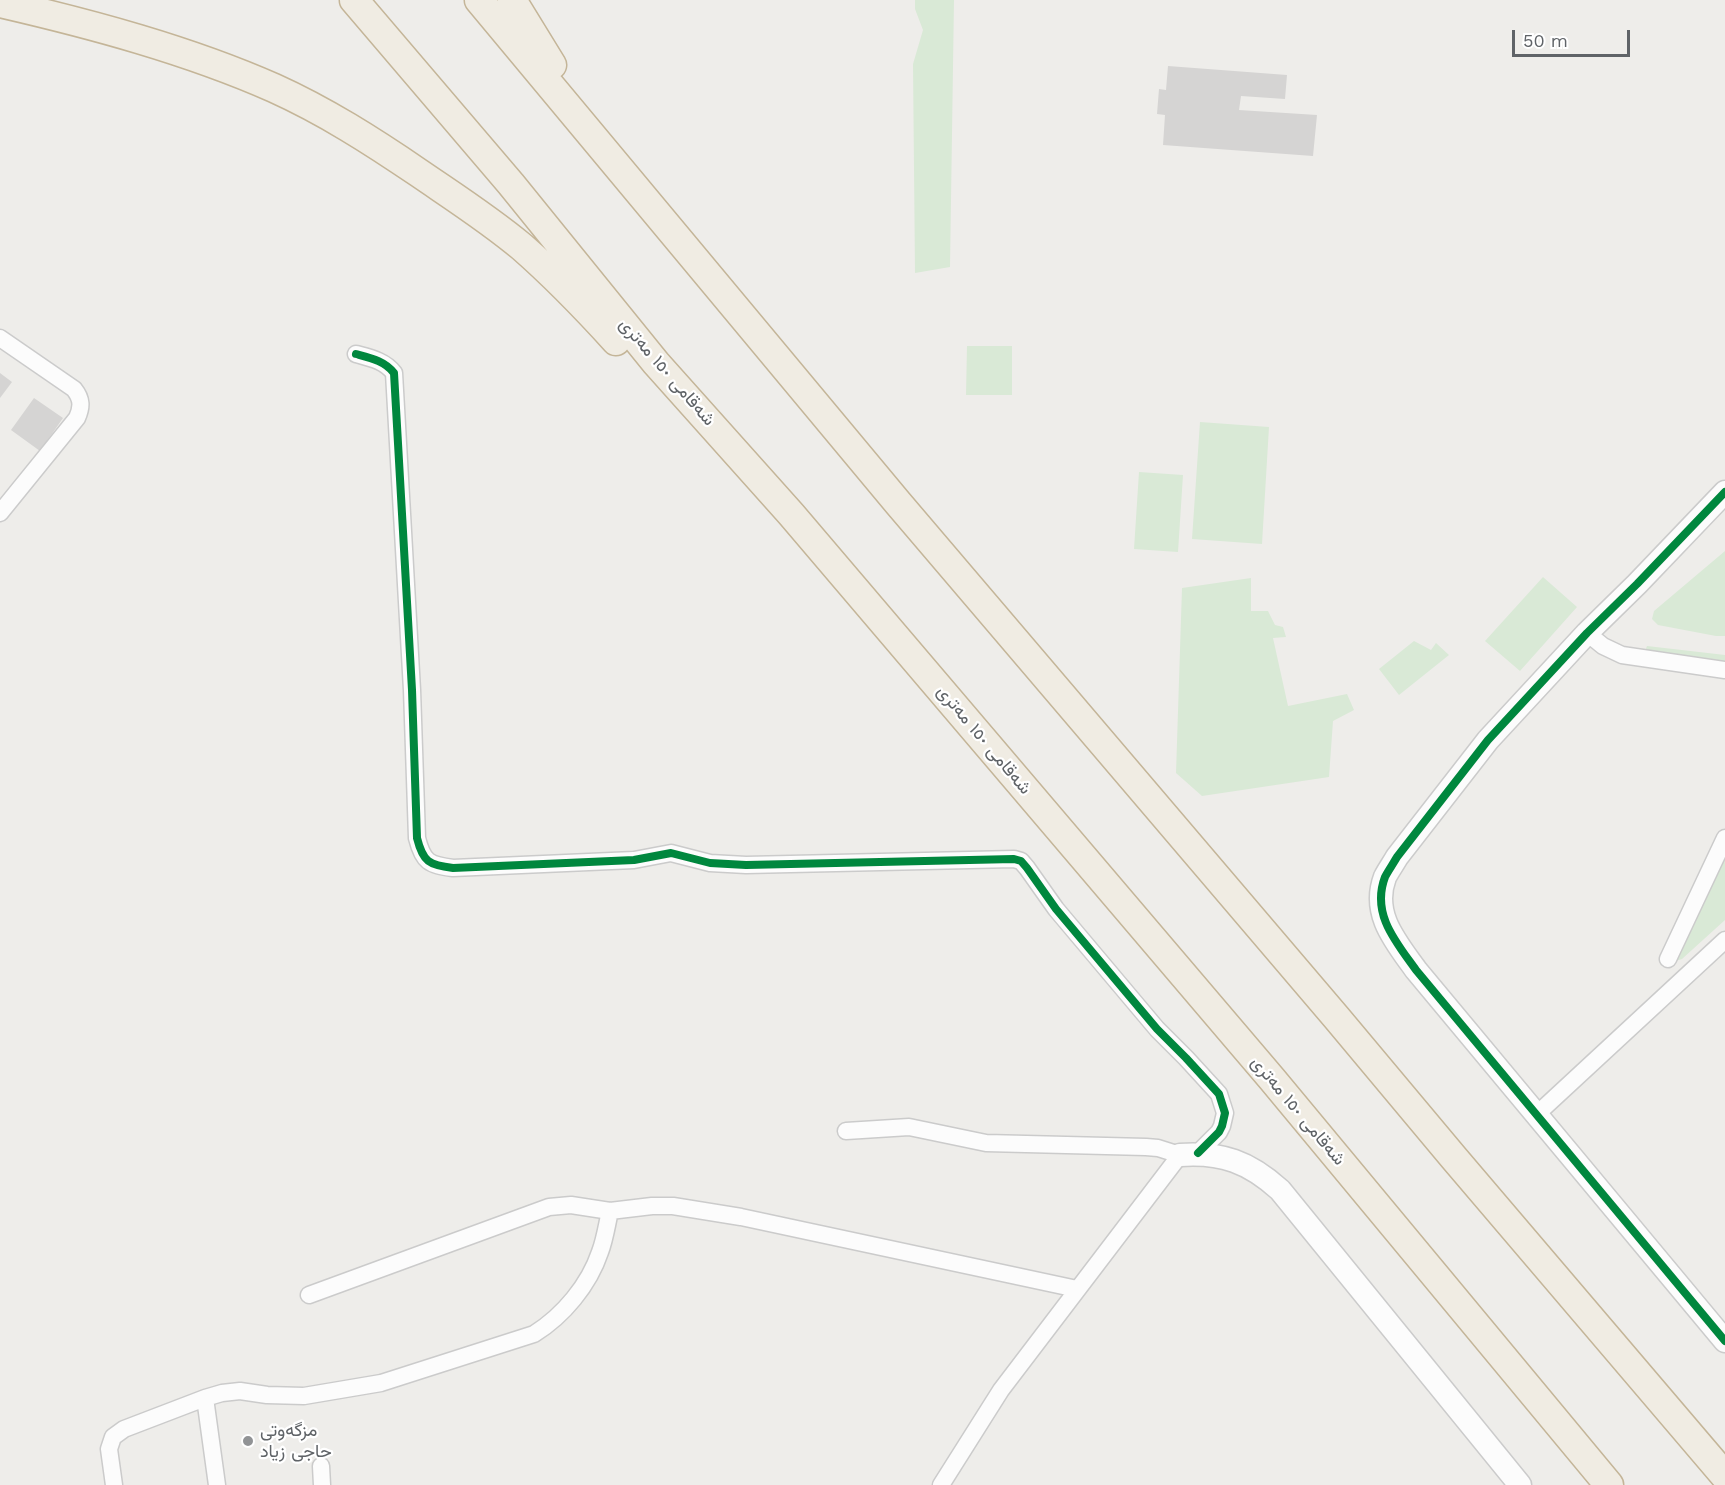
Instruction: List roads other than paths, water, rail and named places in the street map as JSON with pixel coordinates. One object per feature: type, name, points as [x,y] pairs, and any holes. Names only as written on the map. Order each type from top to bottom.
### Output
[{"type":"highway","name":"شەقامی ١٥٠ مەتری","points":[[354,0],[511,184],[656,363],[791,514],[1272,1079],[1609,1485]]},
{"type":"highway","points":[[479,0],[898,503],[1725,1476]]},
{"type":"highway","points":[[512,0],[598,141]]},
{"type":"highway","points":[[0,3],[169,48],[273,88],[369,139],[522,247],[581,304],[696,424],[791,514]]},
{"type":"street","points":[[0,338],[74,389],[81,406],[77,418],[0,513]]},
{"type":"street","points":[[356,354],[380,362],[394,373],[412,690],[417,838],[421,852],[428,861],[437,866],[453,868],[634,860],[671,853],[710,863],[746,865],[986,858],[1021,861],[1056,909],[1157,1029],[1220,1094],[1225,1113],[1219,1132],[1189,1154],[1077,1289],[1001,1390],[941,1485]]},
{"type":"street","points":[[1725,492],[1587,633],[1488,740],[1397,858],[1385,877],[1381,900],[1384,922],[1416,970],[1725,1341]]},
{"type":"street","points":[[1587,633],[1603,646],[1622,655],[1725,670]]},
{"type":"street","points":[[1668,959],[1725,838]]},
{"type":"street","points":[[1536,1115],[1725,940]]},
{"type":"street","points":[[846,1131],[909,1127],[986,1143],[1146,1147],[1189,1154],[1217,1155],[1251,1167],[1280,1190],[1520,1485]]},
{"type":"street","points":[[309,1295],[549,1207],[572,1205],[610,1211],[674,1206],[741,1217],[1077,1289]]},
{"type":"street","points":[[114,1485],[109,1449],[113,1437],[124,1429],[205,1398],[240,1391],[267,1395],[304,1396],[381,1383],[534,1334],[565,1309],[587,1279],[601,1250],[610,1211]]},
{"type":"street","points":[[205,1398],[217,1485]]},
{"type":"street","points":[[321,1466],[322,1485]]},
{"type":"place","name":"مزگەوتی حاجی زیاد","points":[[248,1441]]}]
